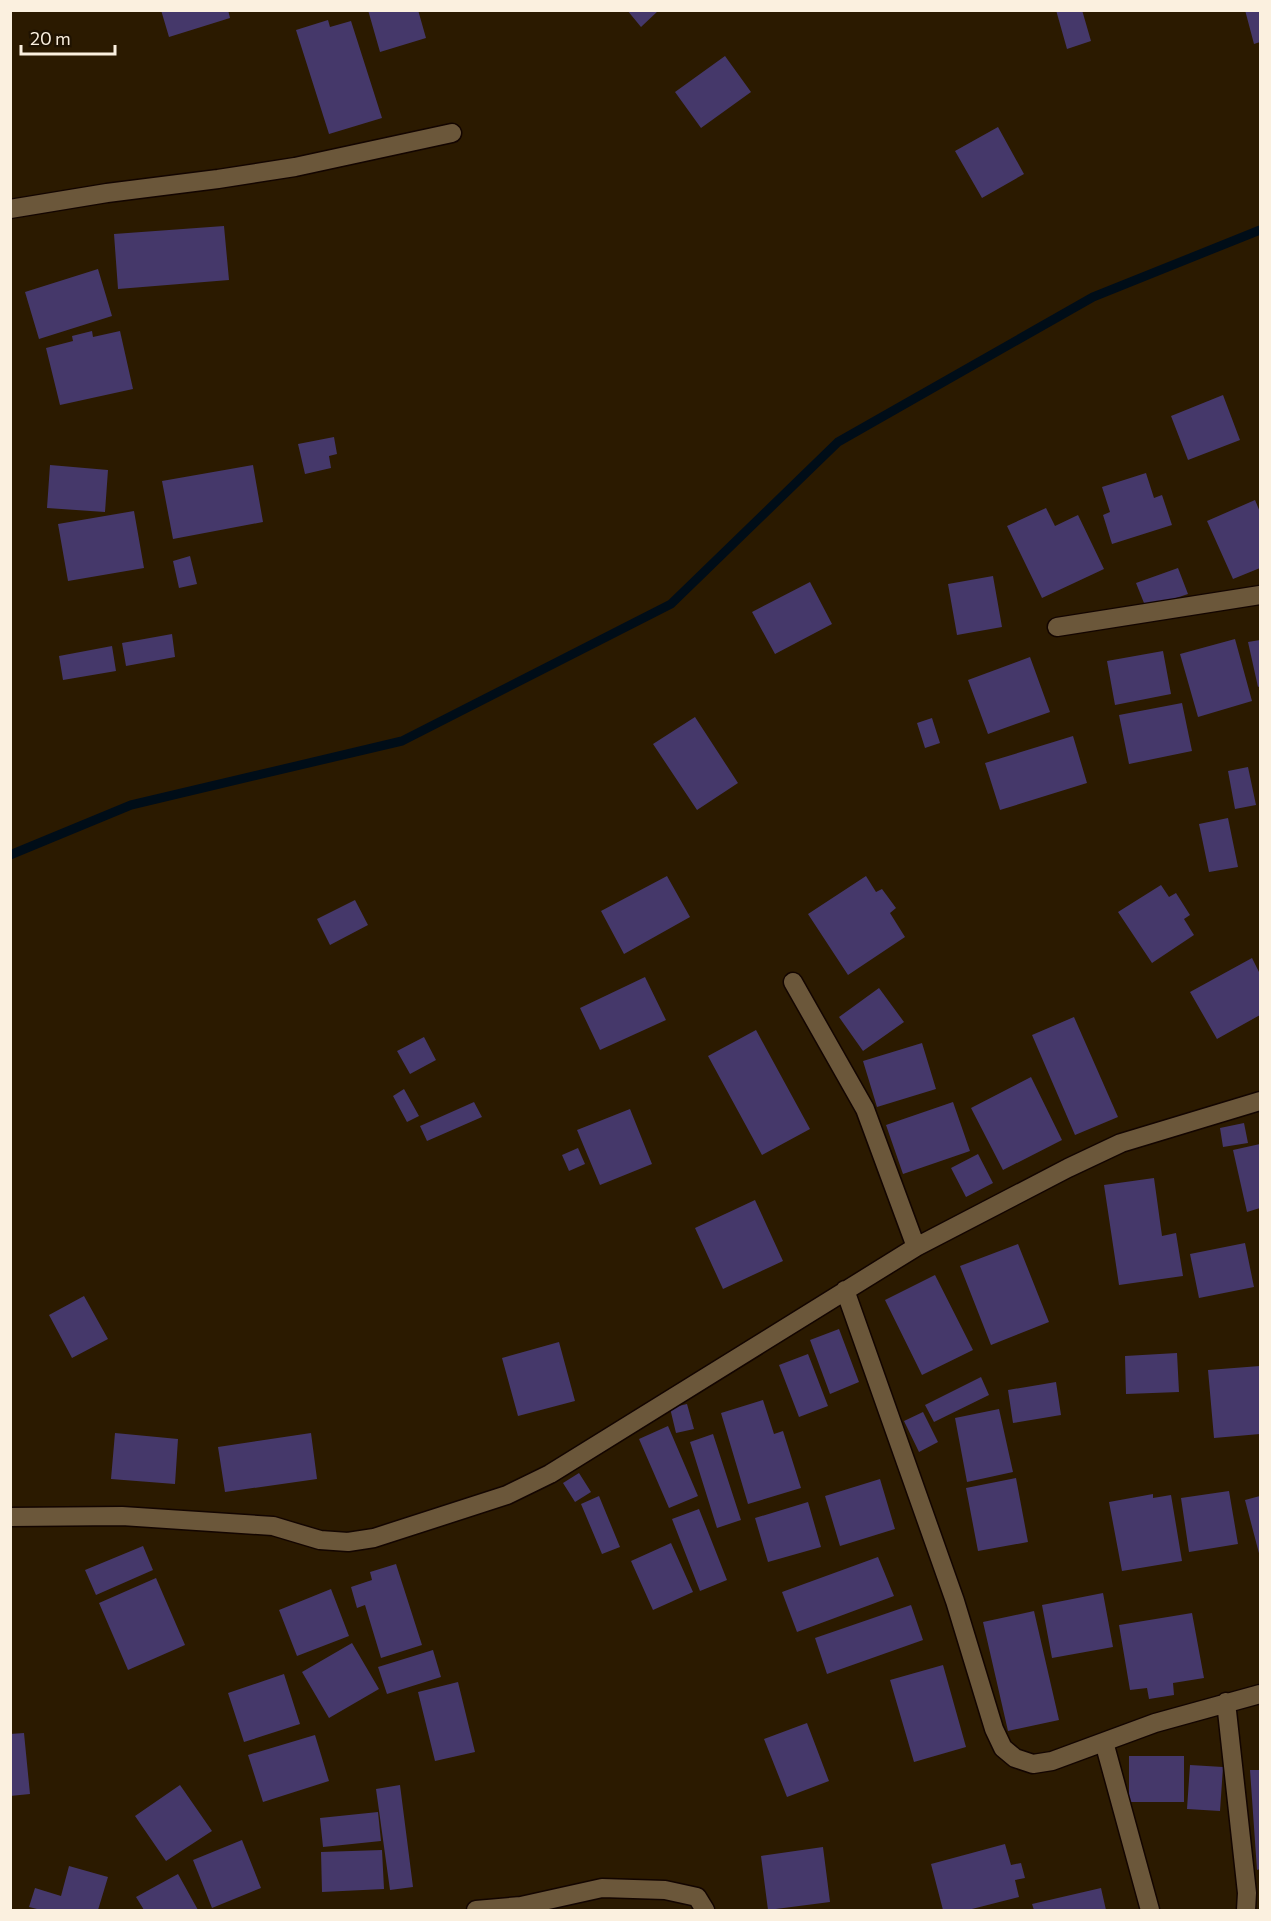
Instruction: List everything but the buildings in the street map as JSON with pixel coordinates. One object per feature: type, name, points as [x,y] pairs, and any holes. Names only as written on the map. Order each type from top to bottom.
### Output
[{"type":"street","points":[[10,209],[296,167],[452,133]]},
{"type":"street","points":[[1057,627],[1260,595]]},
{"type":"street","points":[[793,982],[865,1109],[916,1247]]},
{"type":"street","points":[[10,1517],[122,1516],[273,1526],[320,1540],[348,1542],[374,1538],[507,1495],[550,1474],[916,1247],[1068,1167],[1121,1143],[1260,1101]]},
{"type":"street","points":[[845,1290],[955,1600],[994,1729],[1003,1748],[1015,1758],[1033,1764],[1052,1761],[1155,1723],[1260,1694]]},
{"type":"street","points":[[1227,1702],[1247,1893],[1246,1911]]},
{"type":"street","points":[[1104,1742],[1150,1911]]},
{"type":"street","points":[[476,1911],[521,1906],[602,1888],[676,1892],[697,1897],[705,1911]]},
{"type":"waterway","points":[[10,855],[131,805],[402,741],[671,604],[838,442],[1093,297],[1260,230]]}]
